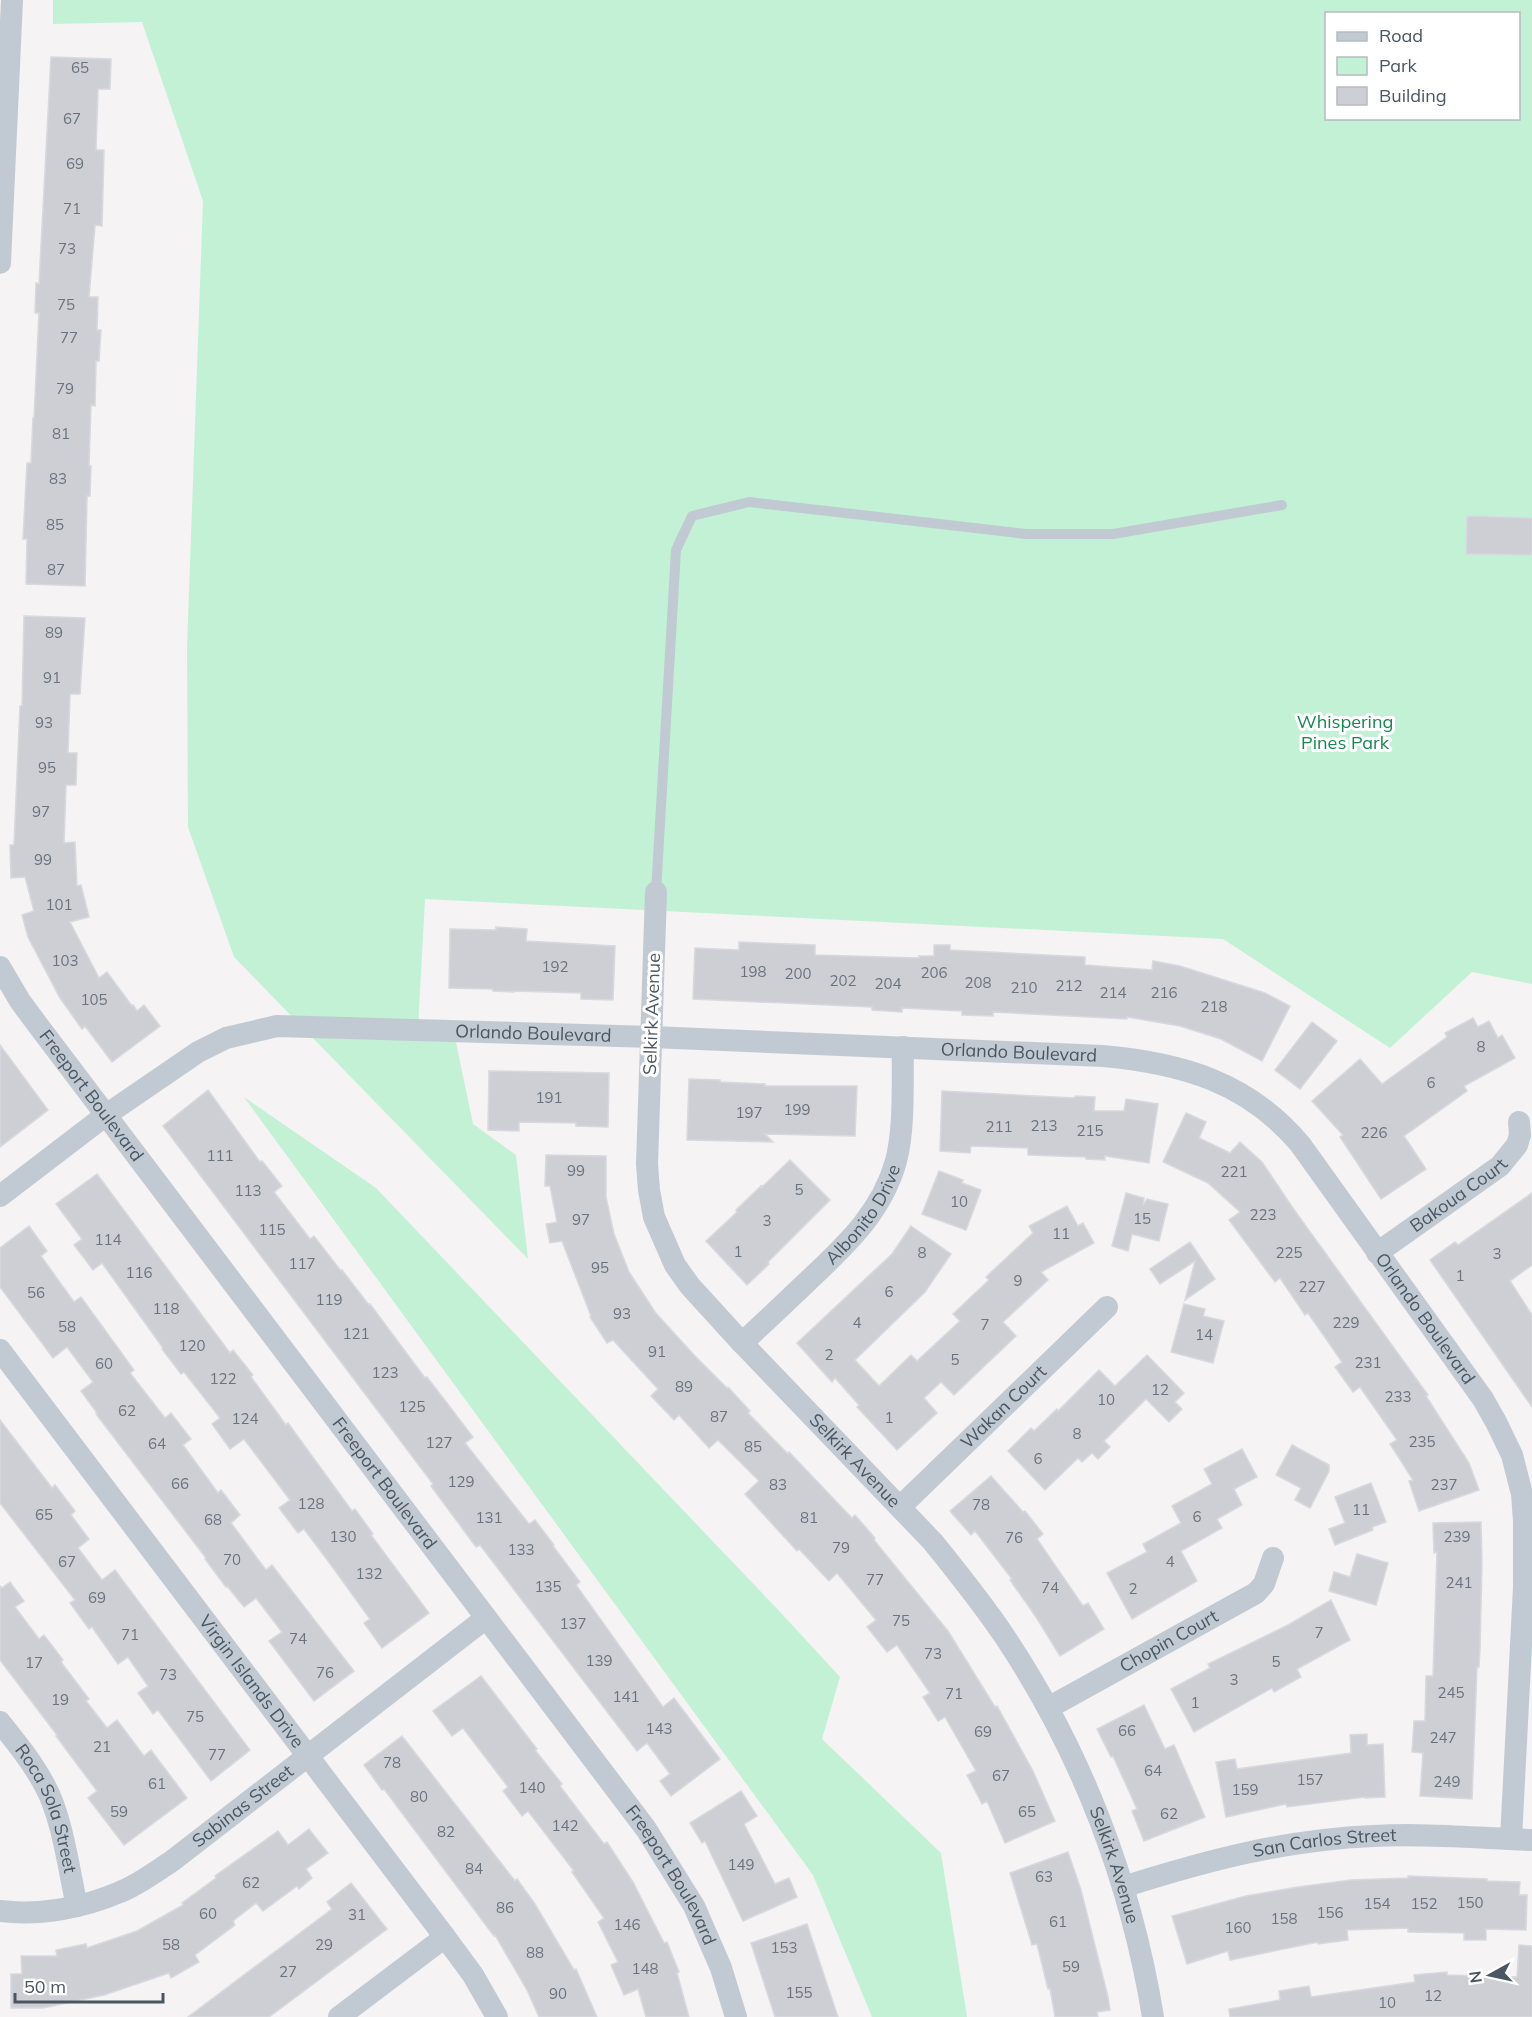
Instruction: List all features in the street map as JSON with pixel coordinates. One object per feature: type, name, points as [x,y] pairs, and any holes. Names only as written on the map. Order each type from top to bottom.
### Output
[{"type":"street","points":[[0,263],[12,0]]},
{"type":"street","name":"Selkirk Avenue","points":[[656,892],[646,1164],[654,1217],[675,1265],[690,1286],[742,1343],[933,1542],[985,1608],[1011,1646],[1048,1708],[1096,1807],[1123,1887],[1141,1954],[1153,2017]]},
{"type":"street","name":"Freeport Boulevard","points":[[0,967],[20,1001],[646,1829],[694,1906],[721,1968],[736,2017]]},
{"type":"street","name":"Orlando Boulevard","points":[[0,1196],[106,1115],[198,1052],[226,1038],[277,1026],[652,1037],[1131,1059],[1169,1065],[1213,1080],[1262,1108],[1289,1132],[1317,1167],[1483,1400],[1506,1441],[1522,1494],[1524,1554],[1521,1840]]},
{"type":"street","name":"Albonito Drive","points":[[742,1343],[847,1244],[870,1217],[880,1200],[889,1183],[900,1137],[903,1047]]},
{"type":"street","name":"Bakoua Court","points":[[1377,1253],[1500,1166],[1517,1145],[1520,1135],[1519,1122]]},
{"type":"street","name":"Wakan Court","points":[[900,1507],[1107,1307]]},
{"type":"street","name":"Virgin Islands Drive","points":[[0,1350],[445,1937],[473,1975],[497,2017]]},
{"type":"street","name":"Chopin Court","points":[[1048,1708],[1256,1593],[1264,1584],[1273,1558]]},
{"type":"street","name":"Sabinas Street","points":[[0,1911],[43,1912],[77,1906],[121,1892],[156,1871],[309,1756],[486,1618]]},
{"type":"street","name":"Roca Sola Street","points":[[0,1722],[45,1786],[52,1802],[77,1906]]},
{"type":"street","name":"San Carlos Street","points":[[1123,1887],[1194,1864],[1255,1850],[1320,1840],[1403,1835],[1521,1840]]},
{"type":"street","points":[[339,2017],[445,1937]]},
{"type":"lane","points":[[656,892],[676,550],[692,516],[749,502],[1026,534],[1113,534],[1282,505]]},
{"type":"green space","name":"Whispering Pines Park","points":[[53,0],[1532,0],[1532,984],[1472,972],[1390,1048],[1223,939],[425,899],[418,1028],[453,1028],[473,1124],[516,1155],[528,1259],[234,957],[188,827],[187,648],[203,201],[142,22],[53,24]]},
{"type":"green space","points":[[244,1097],[376,1188],[840,1677],[822,1739],[941,1853],[967,2017],[872,2017],[813,1875]]},
{"type":"building","points":[[51,57],[111,59],[110,89],[98,89],[96,150],[104,150],[102,226],[95,225],[89,297],[98,297],[97,330],[101,330],[99,361],[96,361],[95,406],[91,405],[89,466],[91,466],[90,496],[87,496],[85,586],[26,584],[27,539],[23,539],[27,463],[31,463],[34,418],[39,313],[35,313],[36,283],[39,284]]},
{"type":"building","points":[[1467,516],[1532,518],[1532,555],[1466,554]]},
{"type":"building","points":[[24,616],[85,618],[80,694],[70,694],[68,753],[77,753],[76,785],[66,785],[64,843],[75,842],[77,886],[81,885],[89,917],[70,922],[99,978],[107,972],[132,1006],[137,1011],[144,1005],[160,1026],[112,1062],[85,1026],[82,1029],[60,998],[28,937],[22,915],[34,911],[25,877],[11,878],[10,845],[14,845],[20,706],[22,706]]},
{"type":"building","points":[[496,927],[527,929],[526,941],[615,946],[613,1000],[581,999],[581,993],[449,988],[450,929],[496,930]]},
{"type":"building","points":[[739,942],[815,945],[815,955],[919,958],[919,956],[934,956],[934,945],[950,945],[950,950],[1085,957],[1085,965],[1152,970],[1153,961],[1180,966],[1265,993],[1290,1006],[1262,1061],[1221,1039],[1180,1026],[1127,1017],[1127,1019],[993,1012],[993,1016],[962,1015],[962,1011],[902,1008],[902,1012],[872,1010],[872,1007],[693,999],[695,948],[739,950]]},
{"type":"building","points":[[1473,1018],[1478,1027],[1489,1021],[1498,1038],[1502,1035],[1515,1058],[1464,1086],[1467,1091],[1404,1136],[1426,1169],[1381,1199],[1340,1137],[1343,1135],[1312,1101],[1360,1059],[1382,1084],[1447,1037],[1445,1033]]},
{"type":"building","points":[[1312,1022],[1337,1041],[1300,1089],[1275,1070]]},
{"type":"building","points":[[0,1045],[48,1110],[0,1147]]},
{"type":"building","points":[[489,1071],[609,1073],[608,1127],[576,1126],[576,1123],[519,1122],[519,1131],[488,1130]]},
{"type":"building","points":[[689,1079],[765,1084],[765,1086],[857,1086],[855,1136],[765,1134],[773,1142],[687,1140]]},
{"type":"building","points":[[208,1090],[260,1162],[262,1161],[282,1186],[274,1192],[310,1239],[314,1236],[370,1304],[425,1378],[427,1377],[473,1437],[465,1443],[529,1524],[535,1520],[554,1545],[580,1582],[576,1585],[663,1707],[674,1698],[720,1759],[671,1796],[660,1781],[670,1774],[647,1743],[637,1751],[480,1545],[476,1547],[431,1486],[433,1484],[163,1126]]},
{"type":"building","points":[[942,1091],[1095,1097],[1094,1111],[1124,1111],[1126,1099],[1158,1104],[1149,1163],[1105,1156],[1105,1160],[1028,1155],[1028,1148],[971,1146],[970,1153],[940,1151]]},
{"type":"building","points":[[1186,1113],[1206,1122],[1199,1138],[1230,1153],[1240,1142],[1262,1162],[1428,1395],[1426,1396],[1469,1463],[1479,1490],[1419,1511],[1409,1481],[1413,1480],[1390,1444],[1397,1440],[1360,1387],[1353,1392],[1335,1367],[1342,1362],[1308,1313],[1305,1315],[1280,1278],[1275,1282],[1229,1220],[1240,1212],[1208,1183],[1163,1162]]},
{"type":"building","points":[[546,1155],[606,1156],[606,1197],[614,1234],[629,1272],[655,1312],[694,1355],[728,1387],[750,1411],[748,1413],[852,1518],[855,1515],[875,1538],[874,1540],[948,1631],[995,1707],[997,1706],[1033,1771],[1055,1821],[1005,1843],[987,1801],[982,1804],[967,1775],[976,1771],[945,1717],[938,1721],[923,1697],[930,1693],[897,1645],[887,1652],[867,1627],[876,1620],[837,1573],[829,1581],[799,1549],[797,1551],[745,1494],[759,1481],[718,1440],[709,1448],[679,1415],[674,1420],[651,1396],[658,1389],[613,1340],[607,1343],[590,1317],[562,1241],[550,1243],[546,1224],[557,1222],[550,1186],[545,1186]]},
{"type":"building","points":[[790,1160],[830,1200],[747,1285],[706,1241]]},
{"type":"building","points":[[939,1171],[981,1190],[966,1230],[922,1214]]},
{"type":"building","points":[[97,1174],[230,1353],[233,1350],[253,1375],[251,1377],[286,1425],[288,1423],[352,1511],[355,1509],[373,1534],[371,1535],[429,1613],[382,1648],[364,1623],[370,1619],[331,1565],[304,1529],[298,1533],[279,1508],[290,1500],[244,1439],[230,1449],[212,1424],[220,1418],[184,1372],[181,1374],[102,1263],[93,1270],[74,1245],[82,1239],[56,1204]]},
{"type":"building","points":[[1126,1193],[1144,1198],[1143,1206],[1147,1199],[1168,1204],[1159,1241],[1132,1234],[1128,1251],[1112,1246]]},
{"type":"building","points":[[1532,1193],[1532,1265],[1510,1281],[1532,1315],[1532,1407],[1430,1260],[1455,1242],[1458,1245]]},
{"type":"building","points":[[1067,1206],[1078,1226],[1083,1223],[1094,1243],[1041,1272],[1048,1280],[1003,1322],[1016,1336],[954,1395],[941,1382],[924,1398],[937,1413],[897,1450],[857,1407],[859,1405],[835,1378],[832,1382],[797,1343],[892,1254],[911,1226],[951,1254],[925,1292],[855,1360],[879,1386],[911,1355],[917,1361],[960,1321],[953,1314],[989,1280],[986,1277],[1033,1233],[1029,1226]]},
{"type":"building","points":[[29,1226],[47,1251],[41,1256],[74,1302],[81,1297],[134,1370],[130,1373],[165,1418],[171,1413],[191,1439],[183,1445],[218,1493],[221,1490],[240,1515],[231,1523],[266,1570],[272,1565],[354,1671],[314,1701],[269,1641],[282,1632],[256,1598],[244,1607],[226,1587],[96,1414],[81,1391],[93,1382],[67,1347],[53,1358],[0,1287],[0,1248]]},
{"type":"building","points":[[1190,1242],[1215,1279],[1185,1300],[1195,1261],[1160,1284],[1150,1269]]},
{"type":"building","points":[[1184,1304],[1205,1309],[1203,1316],[1224,1321],[1213,1363],[1171,1352]]},
{"type":"building","points":[[1147,1355],[1184,1393],[1175,1402],[1182,1409],[1169,1422],[1146,1399],[1104,1441],[1110,1447],[1098,1459],[1092,1453],[1082,1462],[1078,1458],[1045,1490],[1008,1451],[1031,1428],[1034,1431],[1057,1409],[1058,1411],[1099,1370],[1115,1386]]},
{"type":"building","points":[[0,1420],[52,1488],[55,1485],[75,1511],[71,1515],[89,1539],[78,1548],[102,1580],[115,1570],[250,1750],[211,1781],[158,1710],[153,1714],[138,1693],[148,1686],[128,1657],[118,1664],[92,1627],[89,1629],[70,1603],[75,1600],[0,1503]]},
{"type":"building","points":[[1292,1445],[1329,1465],[1329,1471],[1310,1508],[1295,1500],[1301,1488],[1276,1475]]},
{"type":"building","points":[[1242,1449],[1257,1477],[1234,1489],[1242,1505],[1217,1519],[1222,1528],[1181,1551],[1197,1581],[1132,1619],[1107,1573],[1147,1552],[1143,1544],[1181,1523],[1172,1506],[1212,1484],[1204,1469]]},
{"type":"building","points":[[991,1476],[1023,1512],[1025,1511],[1043,1534],[1037,1539],[1083,1606],[1088,1603],[1104,1629],[1060,1656],[1010,1580],[1012,1579],[975,1531],[971,1535],[950,1511]]},
{"type":"building","points":[[1371,1483],[1386,1522],[1372,1527],[1373,1530],[1335,1545],[1329,1529],[1345,1523],[1335,1497]]},
{"type":"building","points":[[1481,1522],[1480,1648],[1479,1667],[1477,1667],[1472,1799],[1420,1796],[1423,1753],[1412,1752],[1414,1721],[1425,1721],[1426,1676],[1433,1676],[1437,1552],[1434,1553],[1433,1523]]},
{"type":"building","points":[[1357,1554],[1388,1563],[1376,1605],[1329,1591],[1334,1572],[1350,1577]]},
{"type":"building","points":[[10,1582],[24,1601],[15,1607],[39,1639],[44,1635],[89,1699],[86,1701],[107,1728],[117,1720],[144,1756],[151,1750],[187,1798],[124,1845],[88,1798],[97,1791],[0,1660],[0,1586],[2,1588]]},
{"type":"building","points":[[1331,1600],[1350,1640],[1297,1669],[1301,1677],[1274,1692],[1272,1688],[1194,1732],[1171,1689],[1210,1668],[1208,1664],[1288,1625]]},
{"type":"building","points":[[481,1676],[537,1749],[535,1750],[562,1784],[560,1786],[604,1844],[607,1842],[633,1882],[664,1943],[667,1942],[679,1972],[677,1973],[689,2017],[646,2017],[638,1989],[624,1995],[611,1965],[618,1962],[598,1922],[604,1918],[572,1872],[574,1871],[528,1811],[522,1816],[503,1791],[508,1787],[463,1728],[452,1736],[433,1711]]},
{"type":"building","points":[[1144,1705],[1165,1749],[1174,1745],[1205,1817],[1144,1841],[1132,1811],[1137,1809],[1113,1756],[1111,1757],[1097,1729]]},
{"type":"building","points":[[1367,1734],[1367,1745],[1383,1744],[1385,1797],[1365,1797],[1287,1807],[1286,1804],[1226,1817],[1216,1762],[1235,1759],[1237,1769],[1351,1753],[1350,1735]]},
{"type":"building","points":[[402,1736],[535,1904],[574,1970],[576,1969],[597,2017],[539,2017],[527,1990],[495,1935],[364,1765]]},
{"type":"building","points":[[741,1791],[757,1816],[744,1824],[775,1884],[789,1878],[797,1897],[743,1921],[705,1841],[702,1843],[690,1823]]},
{"type":"building","points":[[309,1829],[328,1853],[306,1869],[312,1878],[299,1889],[297,1886],[263,1911],[256,1903],[233,1921],[235,1925],[195,1955],[199,1962],[171,1978],[169,1973],[104,1995],[43,2008],[11,2008],[11,1974],[22,1974],[21,1956],[57,1956],[56,1950],[86,1944],[87,1948],[137,1931],[183,1905],[182,1903],[216,1878],[215,1876],[278,1831],[288,1845]]},
{"type":"building","points":[[1068,1852],[1081,1890],[1108,1997],[1110,2010],[1097,2012],[1098,2017],[1055,2017],[1050,1988],[1048,1989],[1037,1944],[1032,1945],[1010,1873]]},
{"type":"building","points":[[1408,1876],[1520,1882],[1519,1895],[1527,1895],[1526,1930],[1486,1929],[1486,1940],[1464,1940],[1464,1933],[1408,1932],[1408,1928],[1347,1930],[1348,1940],[1318,1944],[1318,1942],[1230,1960],[1228,1951],[1187,1964],[1172,1916],[1246,1896],[1298,1887],[1351,1880],[1408,1878]]},
{"type":"building","points":[[351,1883],[387,1929],[269,2017],[188,2017],[332,1909],[327,1902]]},
{"type":"building","points":[[807,1924],[838,2017],[775,2017],[751,1943]]},
{"type":"building","points":[[1519,1945],[1532,1946],[1532,2017],[1230,2017],[1229,2009],[1280,2000],[1279,1991],[1309,1986],[1311,1997],[1415,1982],[1414,1975],[1447,1972],[1447,1975],[1517,1977]]}]
